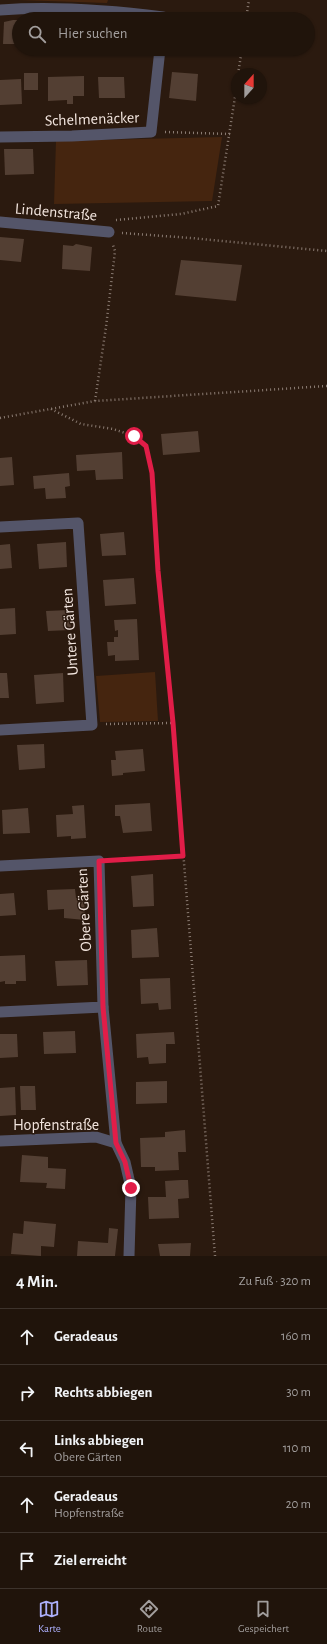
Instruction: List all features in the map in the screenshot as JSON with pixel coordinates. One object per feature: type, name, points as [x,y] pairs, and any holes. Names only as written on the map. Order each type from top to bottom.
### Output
[{"type":"street","points":[[0,10],[35,8],[108,10],[124,12]]},
{"type":"street","name":"Schelmenäcker","points":[[0,137],[72,136],[151,132],[159,56]]},
{"type":"street","name":"Lindenstraße","points":[[0,222],[109,232]]},
{"type":"street","name":"Untere Gärten","points":[[0,527],[78,523],[92,725]]},
{"type":"street","points":[[0,730],[92,725]]},
{"type":"street","name":"Obere Gärten","points":[[0,866],[99,861],[103,1007],[116,1143]]},
{"type":"street","points":[[0,1012],[103,1007]]},
{"type":"street","name":"Hopfenstraße","points":[[0,1141],[96,1137],[116,1143],[125,1162],[131,1188],[129,1256]]},
{"type":"path","points":[[247,12],[249,0]]},
{"type":"path","points":[[239,68],[241,56]]},
{"type":"path","points":[[95,401],[115,251],[109,232],[114,220],[181,214],[218,206],[234,104]]},
{"type":"path","points":[[151,132],[230,134]]},
{"type":"path","points":[[109,232],[327,251]]},
{"type":"path","points":[[0,418],[95,401],[327,386]]},
{"type":"path","points":[[51,409],[81,424],[113,429],[134,436],[146,446],[152,473],[158,571],[173,723],[215,1256]]},
{"type":"path","points":[[92,725],[173,723]]},
{"type":"path","points":[[99,861],[183,856]]},
{"type":"shaded area","points":[[17,0],[108,0],[107,3]]},
{"type":"shaded area","points":[[222,137],[212,201],[54,204],[56,141]]},
{"type":"shaded area","points":[[155,672],[158,721],[100,722],[96,676]]},
{"type":"building","points":[[12,20],[12,44],[3,44],[4,22]]},
{"type":"building","points":[[172,72],[198,74],[196,101],[169,98]]},
{"type":"building","points":[[24,73],[38,73],[38,90],[24,90]]},
{"type":"building","points":[[84,76],[84,96],[73,96],[73,104],[67,104],[67,100],[48,101],[48,77]]},
{"type":"building","points":[[98,77],[124,77],[125,98],[99,98]]},
{"type":"building","points":[[21,79],[22,104],[0,105],[0,80]]},
{"type":"building","points":[[4,149],[33,149],[34,174],[5,175]]},
{"type":"building","points":[[0,237],[24,239],[21,262],[0,260]]},
{"type":"building","points":[[76,244],[92,247],[90,271],[62,269],[63,245],[73,246]]},
{"type":"building","points":[[181,260],[242,265],[236,301],[175,295]]},
{"type":"building","points":[[198,431],[200,452],[163,455],[161,434]]},
{"type":"building","points":[[122,452],[123,479],[96,480],[95,470],[77,471],[76,455]]},
{"type":"building","points":[[12,457],[14,485],[0,486],[0,458]]},
{"type":"building","points":[[69,473],[70,486],[65,487],[66,498],[46,499],[45,488],[34,489],[33,476]]},
{"type":"building","points":[[124,532],[126,555],[102,556],[100,534]]},
{"type":"building","points":[[66,542],[67,567],[39,569],[37,544]]},
{"type":"building","points":[[10,544],[12,568],[0,569],[0,545]]},
{"type":"building","points":[[134,578],[136,604],[105,606],[103,580]]},
{"type":"building","points":[[15,608],[16,634],[0,635],[0,609]]},
{"type":"building","points":[[70,610],[71,630],[48,631],[46,611]]},
{"type":"building","points":[[137,619],[139,660],[115,661],[115,655],[108,656],[107,642],[114,642],[114,637],[118,637],[118,630],[115,631],[114,620]]},
{"type":"building","points":[[0,673],[7,673],[9,698],[0,698]]},
{"type":"building","points":[[63,673],[64,702],[36,704],[34,675]]},
{"type":"building","points":[[44,744],[45,768],[19,770],[17,745]]},
{"type":"building","points":[[143,749],[145,771],[123,773],[123,775],[112,776],[111,760],[116,760],[115,751]]},
{"type":"building","points":[[150,803],[152,831],[123,833],[120,816],[115,816],[115,805]]},
{"type":"building","points":[[84,805],[86,838],[71,839],[71,836],[57,837],[56,815],[73,814],[72,806]]},
{"type":"building","points":[[28,808],[30,833],[3,834],[2,810]]},
{"type":"building","points":[[153,874],[154,906],[133,907],[131,876]]},
{"type":"building","points":[[75,889],[76,898],[84,898],[85,920],[64,918],[64,909],[48,910],[47,890]]},
{"type":"building","points":[[14,893],[16,915],[0,916],[0,894]]},
{"type":"building","points":[[157,928],[159,957],[132,958],[131,930]]},
{"type":"building","points":[[25,955],[26,981],[16,981],[16,984],[5,984],[5,981],[0,982],[0,956]]},
{"type":"building","points":[[87,960],[88,985],[57,986],[55,961]]},
{"type":"building","points":[[170,978],[171,1009],[159,1010],[158,1003],[141,1004],[140,979]]},
{"type":"building","points":[[75,1031],[76,1053],[44,1054],[43,1032]]},
{"type":"building","points":[[174,1032],[175,1044],[166,1044],[166,1063],[149,1064],[148,1057],[137,1058],[136,1034]]},
{"type":"building","points":[[0,1034],[17,1034],[18,1057],[0,1058]]},
{"type":"building","points":[[167,1081],[167,1103],[136,1104],[136,1082]]},
{"type":"building","points":[[20,1086],[35,1086],[36,1110],[21,1110]]},
{"type":"building","points":[[15,1087],[16,1115],[0,1116],[0,1088]]},
{"type":"building","points":[[185,1130],[186,1152],[178,1152],[179,1170],[155,1171],[155,1167],[141,1167],[140,1138],[165,1137],[165,1132]]},
{"type":"building","points":[[22,1155],[48,1157],[48,1168],[66,1169],[65,1189],[46,1188],[47,1183],[20,1182]]},
{"type":"building","points":[[188,1180],[189,1198],[178,1199],[179,1218],[149,1219],[148,1197],[166,1197],[165,1181]]},
{"type":"building","points":[[24,1221],[56,1224],[54,1247],[41,1246],[41,1256],[11,1254],[13,1233],[23,1234]]},
{"type":"building","points":[[109,1228],[118,1229],[115,1256],[77,1256],[78,1241],[108,1243]]},
{"type":"building","points":[[191,1243],[190,1256],[160,1256],[158,1244]]},
{"type":"route","points":[[131,1188],[125,1162],[116,1143],[103,1007],[99,861],[183,856],[173,723],[158,571],[152,473],[146,446],[134,436]]}]
